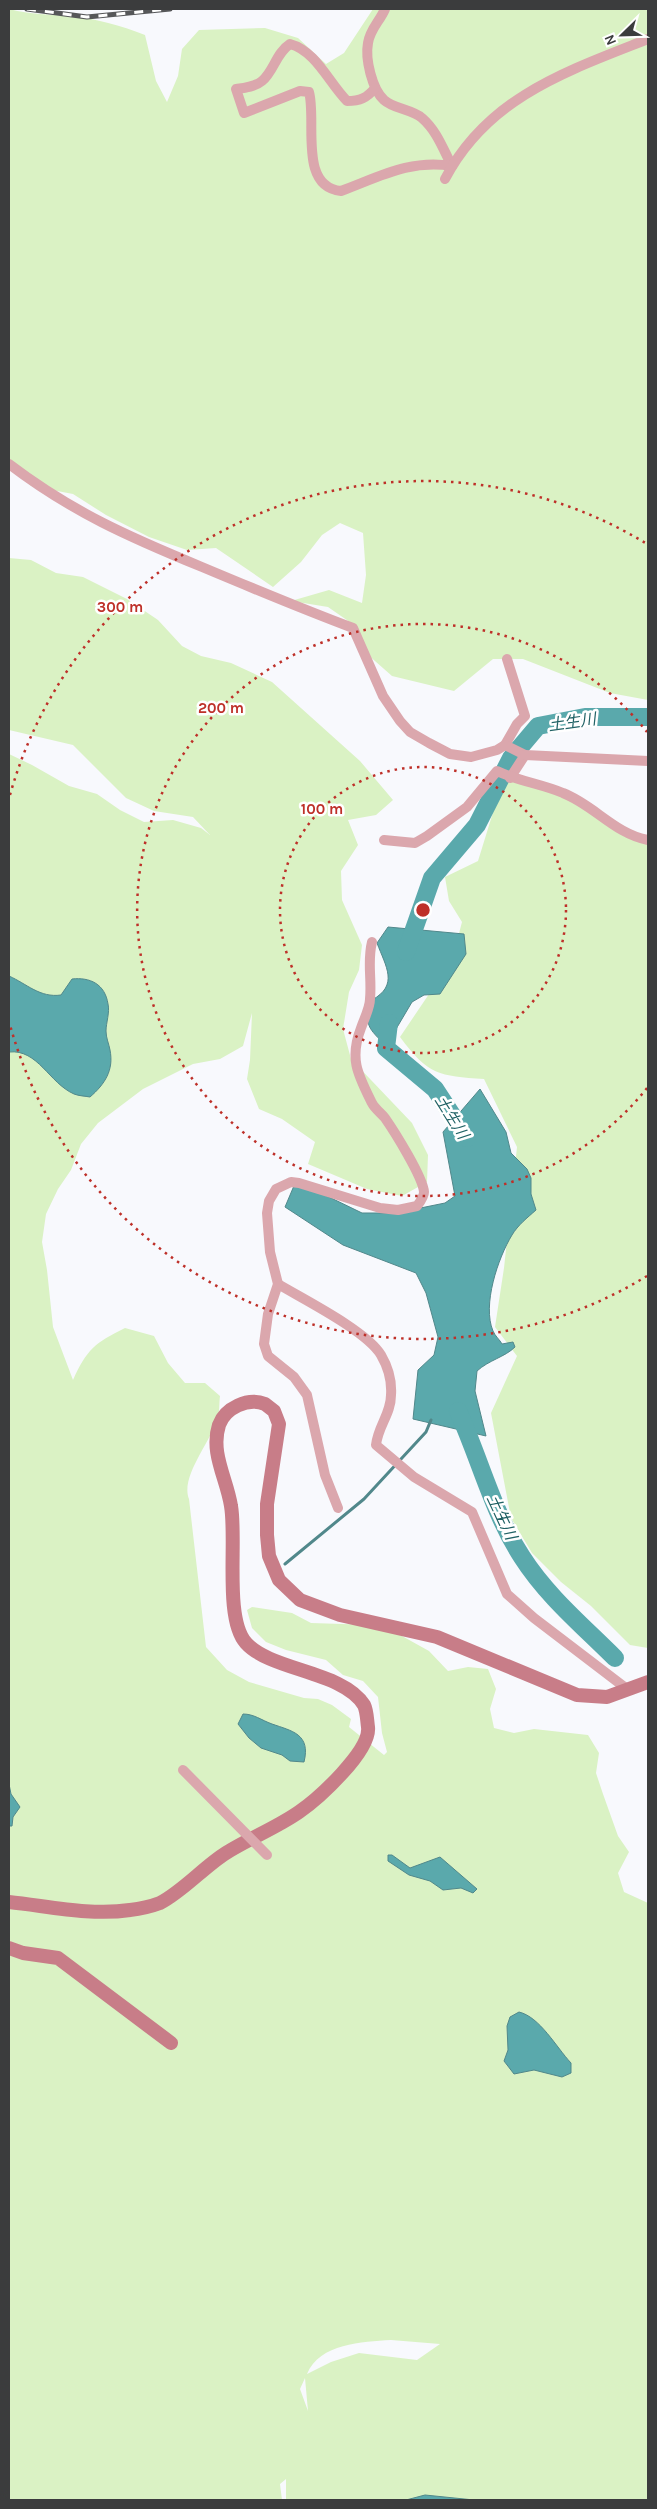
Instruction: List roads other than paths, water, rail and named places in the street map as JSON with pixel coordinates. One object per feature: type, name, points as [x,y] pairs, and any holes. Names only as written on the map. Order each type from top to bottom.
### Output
[{"type":"street","points":[[385,9],[374,26],[368,43],[368,58],[375,88],[384,100],[420,117],[436,132],[452,166]]},
{"type":"street","points":[[445,179],[452,166],[491,118],[543,83],[648,39]]},
{"type":"street","points":[[375,88],[368,96],[356,101],[348,101],[309,54],[301,47],[290,44],[283,49],[262,81],[253,86],[236,89],[244,113],[300,91],[310,92],[312,103],[311,144],[313,163],[322,184],[330,190],[341,191],[404,167],[422,164],[452,166]]},
{"type":"street","points":[[9,464],[79,512],[117,532],[297,607],[353,628],[383,696],[396,715],[410,732],[450,754],[471,757],[497,750],[505,745],[517,724],[525,716],[507,659]]},
{"type":"street","points":[[505,745],[523,755],[648,760]]},
{"type":"street","points":[[510,778],[523,755]]},
{"type":"street","points":[[384,840],[415,843],[427,836],[468,807],[496,771],[510,778],[564,794],[621,830],[638,838],[648,840]]},
{"type":"street","points":[[338,1508],[324,1475],[307,1395],[294,1377],[268,1356],[264,1344],[268,1314],[278,1284],[270,1252],[268,1213],[270,1201],[276,1189],[291,1182],[366,1205],[398,1210],[417,1206],[424,1192],[414,1166],[384,1117],[374,1106],[356,1066],[353,1051],[370,1002],[371,983],[368,957],[372,942]]},
{"type":"street","points":[[278,1284],[364,1338],[380,1353],[389,1370],[392,1395],[389,1410],[378,1431],[376,1445],[414,1477],[472,1512],[507,1594],[534,1618],[627,1689]]},
{"type":"street","points":[[9,1902],[95,1912],[130,1910],[160,1903],[225,1853],[299,1812],[352,1763],[364,1745],[369,1730],[364,1706],[353,1694],[334,1683],[258,1653],[247,1644],[240,1634],[234,1614],[234,1539],[231,1505],[218,1458],[216,1440],[222,1416],[228,1410],[249,1402],[265,1404],[277,1417],[279,1424],[267,1504],[269,1556],[279,1580],[300,1600],[340,1615],[437,1637],[577,1695],[607,1697],[648,1682]]},
{"type":"street","points":[[183,1770],[267,1855]]},
{"type":"street","points":[[9,1948],[23,1953],[58,1958],[171,2043]]},
{"type":"water","points":[[388,927],[464,934],[466,954],[440,994],[424,995],[412,1002],[386,1046],[369,1026],[368,1016],[372,1000],[380,994],[388,982],[388,975],[377,943]]},
{"type":"water","points":[[9,976],[34,990],[53,995],[61,995],[72,979],[91,981],[104,991],[108,1007],[106,1036],[111,1064],[104,1082],[90,1097],[76,1095],[65,1089],[36,1061],[28,1056],[19,1052],[9,1052]]},
{"type":"water","points":[[480,1089],[506,1132],[511,1153],[527,1169],[531,1178],[531,1194],[536,1210],[512,1235],[497,1269],[490,1295],[490,1320],[493,1331],[502,1344],[513,1342],[515,1347],[477,1371],[475,1391],[486,1436],[413,1419],[418,1370],[434,1355],[438,1337],[426,1293],[416,1273],[343,1245],[285,1207],[296,1181],[362,1213],[396,1213],[445,1203],[455,1196],[443,1132]]},
{"type":"water","points":[[243,1714],[254,1716],[298,1735],[305,1745],[304,1762],[290,1761],[282,1755],[261,1748],[249,1738],[238,1724]]},
{"type":"water","points":[[9,1784],[11,1794],[20,1807],[13,1817],[12,1826],[9,1826]]},
{"type":"water","points":[[388,1855],[392,1855],[410,1868],[440,1857],[477,1889],[473,1893],[461,1888],[443,1890],[430,1881],[409,1875],[388,1861]]},
{"type":"water","points":[[519,2012],[534,2020],[547,2033],[571,2063],[571,2073],[562,2077],[534,2070],[514,2074],[504,2061],[508,2050],[507,2026],[510,2017]]},
{"type":"water","points":[[425,2495],[474,2500],[406,2500]]},
{"type":"waterway","name":"土生川","points":[[406,952],[432,878],[477,825],[511,758],[538,726],[585,717],[648,717]]},
{"type":"waterway","name":"土生川","points":[[389,1023],[386,1048],[435,1089],[467,1138]]},
{"type":"waterway","name":"土生川","points":[[458,1411],[495,1504],[522,1557],[542,1585],[615,1658]]},
{"type":"waterway","points":[[285,1564],[364,1499],[426,1432],[431,1420]]},
{"type":"railway","points":[[27,9],[87,17],[170,9]]}]
